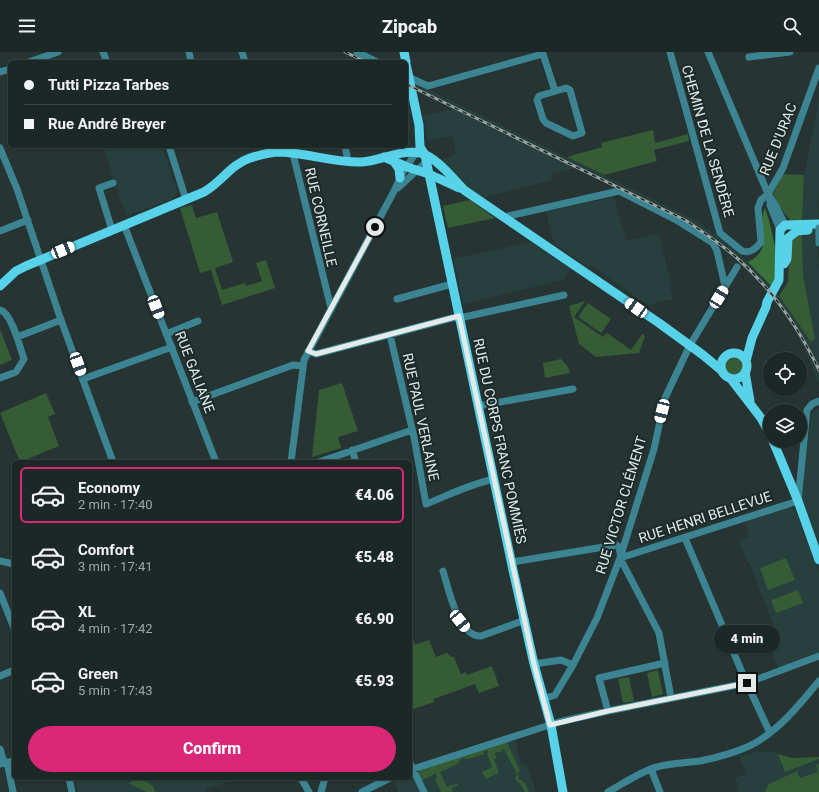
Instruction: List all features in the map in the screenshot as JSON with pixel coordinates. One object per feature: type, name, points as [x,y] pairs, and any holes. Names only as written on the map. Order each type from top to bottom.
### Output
[{"type":"main road","name":"RUE DU CORPS FRANC POMMIÈS","points":[[408,80],[419,125],[427,147],[422,154],[429,174],[534,664],[550,725],[563,792]]},
{"type":"main road","points":[[0,286],[19,269],[186,200],[210,188],[236,165],[268,150],[366,162],[405,153],[422,154],[437,163],[464,190]]},
{"type":"main road","points":[[384,157],[407,167],[429,174],[464,190],[703,355],[721,370],[725,376],[731,379],[763,423]]},
{"type":"main road","points":[[393,160],[399,169],[400,178]]},
{"type":"main road","points":[[434,198],[440,186],[448,183]]},
{"type":"main road","points":[[783,229],[819,224]]},
{"type":"main road","points":[[783,229],[797,231],[819,228]]},
{"type":"main road","points":[[766,307],[771,304],[783,281],[783,229]]},
{"type":"main road","points":[[731,379],[739,378],[745,372],[747,367],[746,361],[752,338],[767,302],[779,280],[783,229]]},
{"type":"main road","points":[[784,264],[788,238],[797,231]]},
{"type":"main road","points":[[721,370],[721,362],[752,338]]},
{"type":"main road","points":[[703,355],[730,354],[741,356],[746,361]]},
{"type":"main road","points":[[745,372],[752,406]]},
{"type":"main road","points":[[776,448],[798,501],[819,560]]},
{"type":"street","points":[[35,60],[58,52]]},
{"type":"street","points":[[356,52],[373,60]]},
{"type":"street","name":"CHEMIN DE LA SENDÈRE","points":[[670,52],[720,233],[742,251]]},
{"type":"street","points":[[708,52],[769,196],[770,205],[783,229]]},
{"type":"street","points":[[749,57],[790,52]]},
{"type":"street","points":[[408,76],[428,86],[543,54],[555,91]]},
{"type":"street","name":"RUE D'URAC","points":[[742,251],[746,253],[751,252],[760,242],[758,208],[761,200],[769,196],[783,168],[819,68]]},
{"type":"street","points":[[566,88],[570,90],[582,133],[573,136],[546,123],[543,120],[537,98],[555,91],[566,88]]},
{"type":"street","points":[[0,148],[17,189],[42,259],[61,320],[112,460]]},
{"type":"street","points":[[170,148],[186,200]]},
{"type":"street","points":[[345,148],[348,161]]},
{"type":"street","name":"RUE CORNEILLE","points":[[293,154],[331,308]]},
{"type":"street","points":[[291,460],[304,360],[400,178],[407,167],[422,154]]},
{"type":"street","points":[[393,193],[416,170],[422,154]]},
{"type":"street","points":[[112,230],[100,188],[113,183]]},
{"type":"street","points":[[504,217],[619,191],[678,221],[713,243],[717,251],[725,286]]},
{"type":"street","points":[[0,231],[28,220]]},
{"type":"street","name":"RUE GALIANE","points":[[124,225],[215,460]]},
{"type":"street","points":[[819,228],[819,243]]},
{"type":"street","name":"RUE VICTOR CLÉMENT","points":[[543,698],[555,695],[573,665],[597,618],[620,557],[654,449],[665,398],[690,346],[737,267]]},
{"type":"street","points":[[397,299],[452,284]]},
{"type":"street","points":[[308,351],[316,354],[459,316],[469,316],[564,295]]},
{"type":"street","points":[[0,310],[4,311],[9,317],[24,359],[16,372],[0,378]]},
{"type":"street","points":[[16,338],[61,320]]},
{"type":"street","points":[[166,334],[198,321]]},
{"type":"street","name":"RUE PAUL VERLAINE","points":[[390,335],[412,430],[426,504],[462,490],[470,485],[494,478]]},
{"type":"street","points":[[83,379],[172,347]]},
{"type":"street","points":[[192,402],[293,365],[303,366]]},
{"type":"street","points":[[478,406],[573,389]]},
{"type":"street","points":[[798,501],[807,410],[812,404],[819,401]]},
{"type":"street","points":[[324,460],[412,430]]},
{"type":"street","points":[[352,450],[355,460]]},
{"type":"street","name":"RUE HENRI BELLEVUE","points":[[620,557],[798,501]]},
{"type":"street","points":[[684,538],[770,733]]},
{"type":"street","points":[[512,562],[616,545],[619,547],[620,557],[659,633],[671,698]]},
{"type":"street","points":[[0,560],[12,563]]},
{"type":"street","points":[[443,570],[455,613],[475,636],[481,636],[525,620]]},
{"type":"street","points":[[0,593],[12,623]]},
{"type":"street","points":[[412,767],[442,759],[550,725],[608,711],[747,683],[819,656]]},
{"type":"street","points":[[534,664],[561,660],[573,665]]},
{"type":"street","points":[[608,711],[599,678],[665,663]]},
{"type":"street","points":[[0,676],[12,671]]},
{"type":"street","points":[[608,792],[652,769],[714,757],[748,746],[770,733],[799,706],[819,681]]},
{"type":"street","points":[[0,750],[6,762],[13,792]]},
{"type":"street","points":[[412,769],[424,792]]},
{"type":"street","points":[[652,769],[660,792]]},
{"type":"street","points":[[69,780],[72,791]]},
{"type":"street","points":[[302,780],[309,792]]},
{"type":"street","points":[[321,792],[324,780]]},
{"type":"street","points":[[325,780],[325,792]]},
{"type":"street","points":[[362,792],[386,780]]},
{"type":"shaded area","points":[[415,83],[695,220],[716,235],[748,262],[779,296],[811,342],[815,339],[803,275],[802,222],[804,175],[819,99],[819,189],[817,241],[819,269],[819,384],[807,352],[793,326],[767,291],[732,256],[712,240],[680,219],[576,168],[551,174],[552,180],[481,198],[455,177],[441,160],[456,154],[452,136],[428,141],[423,116],[455,109],[417,91]]},
{"type":"shaded area","points":[[104,148],[163,148],[177,191],[173,199],[126,216]]},
{"type":"shaded area","points":[[614,197],[626,241],[659,233],[672,287],[670,288],[673,299],[647,305],[592,266],[588,267],[554,244],[546,212]]},
{"type":"shaded area","points":[[530,242],[571,268],[563,280],[463,304],[453,259]]},
{"type":"shaded area","points":[[819,409],[819,548],[801,501],[808,429],[813,412]]},
{"type":"shaded area","points":[[790,507],[795,510],[819,573],[819,652],[778,668],[767,638],[774,626],[749,562],[747,562],[739,542],[740,540],[749,537],[745,522]]},
{"type":"shaded area","points":[[516,739],[516,746],[522,765],[527,764],[536,792],[428,792],[419,773]]},
{"type":"shaded area","points":[[758,751],[773,752],[792,758],[819,757],[819,792],[739,792],[735,778],[746,774],[739,756]]},
{"type":"shaded area","points":[[415,779],[421,792],[398,792],[394,782],[398,780]]},
{"type":"shaded area","points":[[75,780],[234,780],[206,789],[207,792],[78,792]]},
{"type":"green space","points":[[653,130],[655,143],[688,134],[689,141],[654,150],[657,161],[604,175],[567,157],[602,147],[601,143]]},
{"type":"green space","points":[[783,174],[804,175],[802,222],[791,221],[784,213],[773,194]]},
{"type":"green space","points":[[470,200],[495,218],[448,228],[443,206]]},
{"type":"green space","points":[[192,205],[196,218],[217,212],[233,262],[215,268],[222,290],[245,283],[246,286],[262,281],[256,263],[266,260],[275,288],[222,305],[211,270],[200,273],[180,208]]},
{"type":"green space","points":[[765,208],[770,223],[778,264],[777,279],[772,287],[748,262],[761,250],[763,244],[762,223]]},
{"type":"green space","points":[[802,232],[803,275],[815,339],[811,342],[779,296],[788,282],[790,242]]},
{"type":"green space","points":[[585,301],[574,317],[603,337],[607,333],[631,350],[642,334],[645,336],[639,353],[596,357],[579,344],[569,306]]},
{"type":"green space","points":[[588,303],[611,319],[601,333],[578,317]]},
{"type":"green space","points":[[0,329],[12,360],[0,365]]},
{"type":"green space","points":[[734,356],[741,359],[744,366],[741,373],[734,376],[727,373],[724,366],[727,359]]},
{"type":"green space","points":[[561,359],[568,367],[570,373],[545,378],[543,363]]},
{"type":"green space","points":[[342,383],[358,431],[338,437],[341,448],[312,457],[319,390]]},
{"type":"green space","points":[[46,393],[55,414],[48,417],[59,446],[25,460],[19,460],[0,413]]},
{"type":"green space","points":[[786,558],[795,580],[768,590],[760,568]]},
{"type":"green space","points":[[798,590],[803,603],[776,613],[771,600]]},
{"type":"green space","points":[[412,637],[415,645],[429,640],[436,657],[447,653],[451,657],[454,657],[461,674],[466,672],[467,675],[492,666],[499,686],[479,693],[475,684],[434,699],[434,702],[412,709]]},
{"type":"green space","points":[[658,670],[663,694],[652,697],[647,673]]},
{"type":"green space","points":[[629,677],[634,701],[623,703],[618,679]]},
{"type":"green space","points":[[507,742],[520,771],[518,772],[519,780],[522,780],[523,783],[525,783],[529,792],[525,792],[519,782],[518,783],[515,777],[517,776],[516,772],[504,749],[501,752],[496,752],[495,754],[497,758],[494,759],[499,773],[486,779],[482,772],[492,767],[487,750],[483,752],[484,754],[469,759],[462,758],[456,765],[440,772],[447,787],[457,783],[458,785],[452,788],[453,792],[441,792],[436,781],[434,782],[437,777],[436,774],[433,774],[423,781],[419,773],[419,770]]},
{"type":"green space","points":[[778,754],[792,758],[819,757],[819,759],[785,772]]},
{"type":"green space","points":[[819,764],[819,792],[765,792],[769,784],[797,771],[800,778],[818,772],[816,765]]},
{"type":"green space","points":[[136,780],[144,780],[153,786],[155,792],[147,792],[128,783]]},
{"type":"railway","points":[[345,52],[362,60]]},
{"type":"railway","points":[[408,85],[685,220],[725,248],[762,283],[784,310],[803,339],[819,370]]},
{"type":"route","points":[[375,227],[308,351],[316,354],[351,346],[459,316],[513,570],[540,690],[550,725],[608,711],[747,683]]}]
